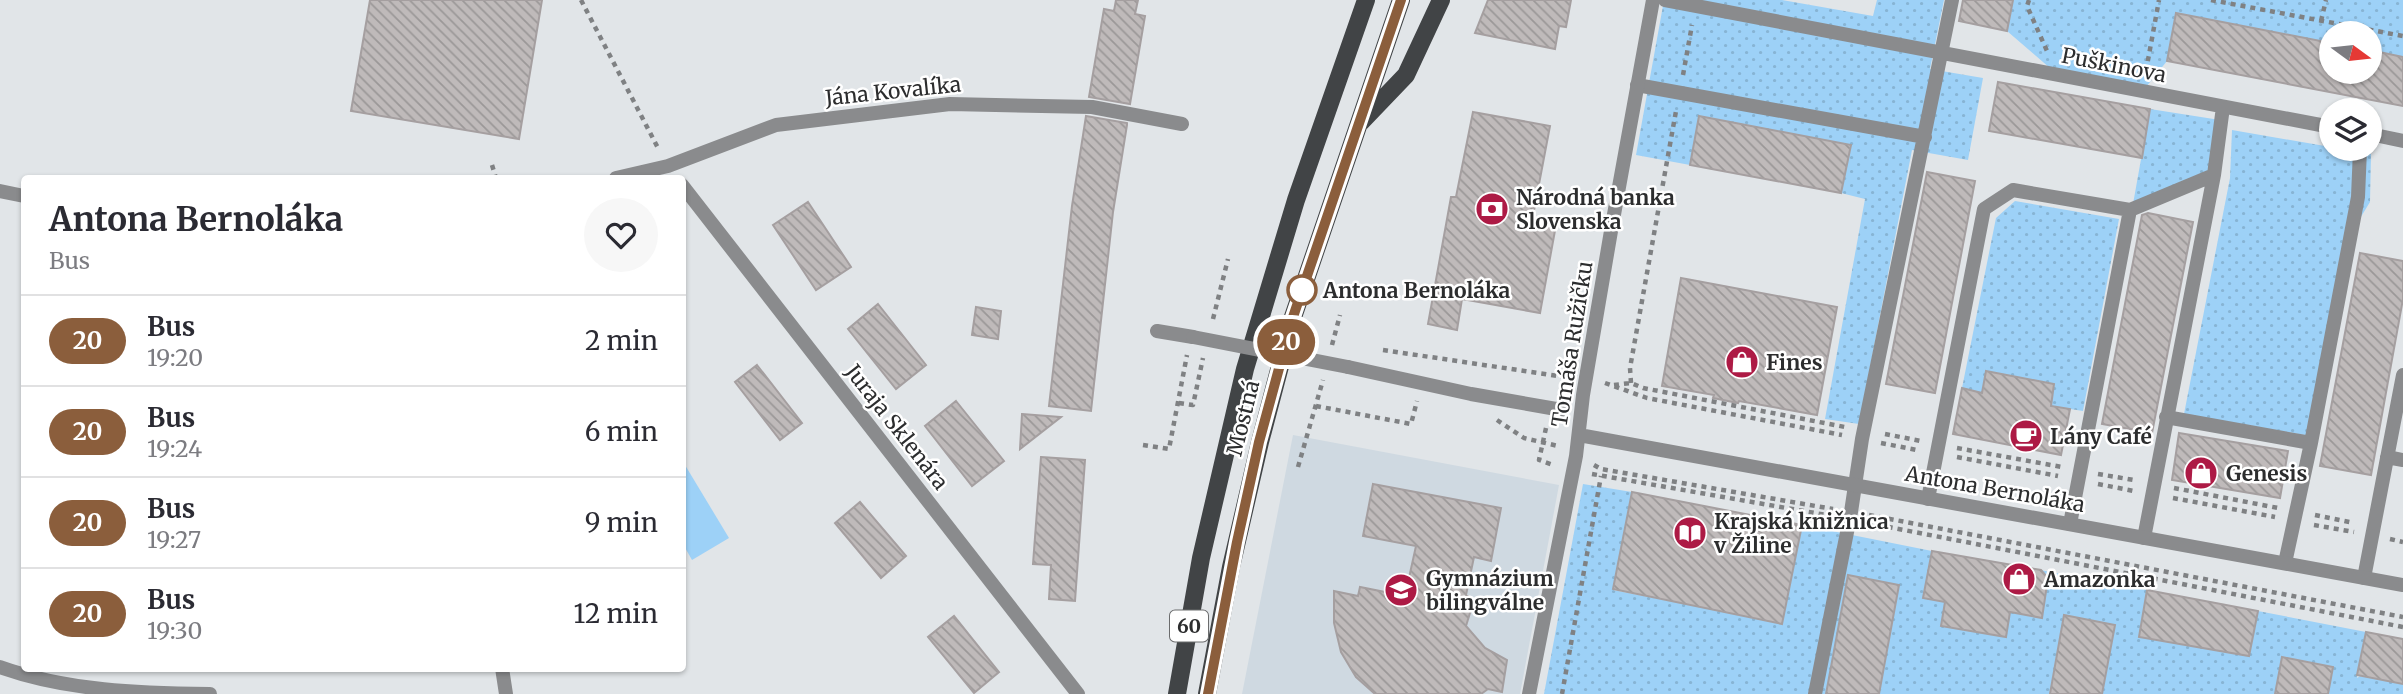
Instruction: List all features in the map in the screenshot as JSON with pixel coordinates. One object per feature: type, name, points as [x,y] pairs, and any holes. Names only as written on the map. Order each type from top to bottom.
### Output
[{"type":"main road","name":"Mostná","points":[[1177,694],[1200,558],[1245,369],[1296,200],[1366,0]]},
{"type":"main road","name":"Mostná","points":[[1208,694],[1231,567],[1259,442],[1293,317],[1401,0]]},
{"type":"main road","points":[[1356,127],[1406,75],[1441,0]]},
{"type":"street","name":"Tomáša Ružičku","points":[[1529,694],[1573,471],[1653,0]]},
{"type":"street","name":"Puškinova","points":[[1665,0],[2319,125]]},
{"type":"street","points":[[1815,694],[1850,519],[1863,435],[1952,0]]},
{"type":"street","points":[[1637,85],[1924,137]]},
{"type":"street","name":"Jána Kovalíka","points":[[629,175],[668,166],[776,125],[950,104],[1092,107],[1182,124]]},
{"type":"street","points":[[2144,538],[2214,175],[2224,107]]},
{"type":"street","points":[[2382,137],[2403,141]]},
{"type":"street","points":[[2285,563],[2358,197],[2360,161]]},
{"type":"street","points":[[668,166],[675,175]]},
{"type":"street","points":[[1928,499],[1984,209],[2013,190],[2130,210],[2214,175]]},
{"type":"street","name":"Juraja Sklenára","points":[[686,190],[1078,694]]},
{"type":"street","points":[[0,191],[21,195]]},
{"type":"street","points":[[2070,524],[2130,210]]},
{"type":"street","points":[[1157,331],[1556,409]]},
{"type":"street","points":[[2364,578],[2403,375]]},
{"type":"street","points":[[2166,418],[2311,443]]},
{"type":"street","name":"Antona Bernoláka","points":[[1579,435],[2403,585]]},
{"type":"street","points":[[2387,457],[2403,460]]},
{"type":"street","points":[[0,667],[75,685],[142,693],[210,694]]},
{"type":"street","points":[[503,672],[506,694]]},
{"type":"path","points":[[581,0],[668,166]]},
{"type":"path","points":[[2029,0],[2027,6],[2058,75]]},
{"type":"path","points":[[2142,92],[2159,0]]},
{"type":"path","points":[[2211,0],[2321,21],[2326,0]]},
{"type":"path","points":[[1631,383],[1630,368],[1695,6]]},
{"type":"path","points":[[2382,32],[2403,36]]},
{"type":"path","points":[[492,165],[495,175]]},
{"type":"path","points":[[1211,325],[1228,259]]},
{"type":"path","points":[[1329,354],[1340,315]]},
{"type":"path","points":[[1179,402],[1193,405],[1205,351]]},
{"type":"path","points":[[1389,351],[1585,388],[1631,383],[1643,388],[1863,435],[2373,531]]},
{"type":"path","points":[[1143,445],[1169,449],[1185,373]]},
{"type":"path","points":[[1298,467],[1323,380]]},
{"type":"path","points":[[1316,405],[1411,424],[1421,383]]},
{"type":"path","points":[[1585,388],[1613,385],[1647,398],[2080,475],[2373,531],[2403,542]]},
{"type":"path","points":[[1556,409],[1539,460],[1573,471],[1850,519],[2403,627]]},
{"type":"path","points":[[1563,694],[1601,476]]},
{"type":"shaded area","points":[[1664,0],[1782,0],[1873,16],[1877,0],[1944,0],[1930,69],[1983,78],[1968,160],[1912,150],[1859,424],[1825,419],[1865,199],[1841,193],[1851,145],[1699,117],[1690,165],[1636,155]]},
{"type":"shaded area","points":[[2013,0],[2403,0],[2403,57],[2382,53],[2382,21],[2319,21],[2319,41],[2177,13],[2167,61],[2142,92],[2058,75],[2007,31]]},
{"type":"shaded area","points":[[2150,109],[2220,120],[2219,177],[2133,204]]},
{"type":"shaded area","points":[[2232,130],[2319,145],[2319,161],[2371,161],[2370,202],[2345,243],[2310,436],[2184,414],[2230,178]]},
{"type":"shaded area","points":[[2015,201],[2119,219],[2083,411],[2051,406],[2054,384],[1987,371],[1982,393],[1962,388],[1996,218]]},
{"type":"shaded area","name":"Gymnázium bilingválne","points":[[1293,435],[1559,485],[1520,694],[1242,694]]},
{"type":"shaded area","points":[[686,467],[729,538],[692,560],[686,549]]},
{"type":"shaded area","points":[[1583,484],[1632,492],[1613,590],[1782,623],[1802,525],[1932,551],[1923,597],[2032,616],[2037,590],[2047,588],[2048,577],[2039,574],[2040,570],[2147,590],[2140,637],[2249,656],[2258,611],[2366,632],[2357,678],[2360,676],[2403,684],[2403,694],[2328,694],[2333,667],[2282,657],[2275,694],[2102,694],[2115,625],[2065,615],[2050,694],[1879,694],[1899,585],[1849,575],[1826,694],[1544,694]]},
{"type":"building","points":[[370,0],[542,0],[519,139],[351,111]]},
{"type":"building","points":[[1116,0],[1138,0],[1135,14],[1145,16],[1130,104],[1089,97],[1104,9],[1114,11]]},
{"type":"building","points":[[1488,0],[1571,0],[1566,27],[1559,26],[1555,49],[1475,33]]},
{"type":"building","points":[[1963,0],[2013,0],[2007,31],[1959,21]]},
{"type":"building","points":[[2176,13],[2319,41],[2319,84],[2382,84],[2382,53],[2403,57],[2403,106],[2382,102],[2382,98],[2361,98],[2167,61]]},
{"type":"building","points":[[1998,82],[2150,109],[2142,158],[1989,131]]},
{"type":"building","name":"Národná banka Slovenska","points":[[1473,112],[1550,126],[1532,221],[1556,225],[1540,313],[1462,299],[1457,330],[1428,324],[1451,197],[1456,197]]},
{"type":"building","points":[[1086,116],[1127,123],[1113,212],[1091,411],[1049,406],[1072,206]]},
{"type":"building","points":[[1699,116],[1851,145],[1841,193],[1690,165]]},
{"type":"building","points":[[1927,172],[1975,181],[1935,393],[1886,384]]},
{"type":"building","points":[[808,202],[851,267],[816,290],[773,225]]},
{"type":"building","points":[[2148,213],[2193,222],[2152,433],[2102,424],[2142,215]]},
{"type":"building","points":[[2360,253],[2403,261],[2403,299],[2371,475],[2320,466]]},
{"type":"building","points":[[1681,278],[1837,307],[1817,415],[1739,401],[1738,403],[1713,398],[1714,395],[1662,386]]},
{"type":"building","points":[[878,304],[926,365],[896,389],[848,329]]},
{"type":"building","points":[[976,307],[1001,311],[998,339],[972,335]]},
{"type":"building","points":[[757,365],[802,423],[780,440],[735,382]]},
{"type":"building","points":[[1986,371],[2054,384],[2051,406],[2070,409],[2061,455],[1953,434],[1962,388],[1982,393]]},
{"type":"building","points":[[956,401],[1004,461],[972,486],[925,426]]},
{"type":"building","points":[[1022,414],[1061,417],[1020,449]]},
{"type":"building","points":[[2179,433],[2288,451],[2280,498],[2172,480]]},
{"type":"building","points":[[1041,457],[1085,460],[1075,601],[1049,599],[1051,565],[1033,564]]},
{"type":"building","points":[[1373,484],[1501,508],[1491,561],[1474,557],[1466,595],[1474,600],[1466,626],[1485,648],[1507,660],[1502,692],[1488,689],[1481,694],[1375,694],[1356,677],[1341,652],[1334,623],[1334,591],[1358,596],[1360,587],[1405,596],[1416,546],[1363,536]]},
{"type":"building","points":[[1632,492],[1802,525],[1782,624],[1613,589]]},
{"type":"building","points":[[860,502],[906,556],[881,578],[835,523]]},
{"type":"building","points":[[1932,551],[2041,570],[2048,578],[2042,618],[2010,612],[2006,637],[1941,626],[1945,602],[1923,598]]},
{"type":"building","points":[[1848,575],[1899,585],[1879,694],[1826,694]]},
{"type":"building","points":[[2147,590],[2258,611],[2249,656],[2139,637]]},
{"type":"building","points":[[2064,615],[2115,625],[2102,694],[2050,694]]},
{"type":"building","points":[[954,616],[999,672],[974,693],[928,637]]},
{"type":"building","points":[[2366,632],[2403,639],[2403,684],[2357,675]]},
{"type":"building","points":[[2282,657],[2333,667],[2328,694],[2275,694]]},
{"type":"bus line","name":"20","points":[[1208,694],[1231,567],[1259,442],[1293,317],[1401,0]]},
{"type":"place","name":"Národná banka Slovenska","points":[[1492,209]]},
{"type":"place","name":"Antona Bernoláka","points":[[1302,290]]},
{"type":"place","name":"Fines","points":[[1742,362]]},
{"type":"place","name":"Lány Café","points":[[2026,436]]},
{"type":"place","name":"Genesis","points":[[2201,473]]},
{"type":"place","name":"Krajská knižnica v Žiline","points":[[1690,533]]},
{"type":"place","name":"Amazonka","points":[[2019,579]]},
{"type":"place","name":"Gymnázium bilingválne","points":[[1401,590]]}]
